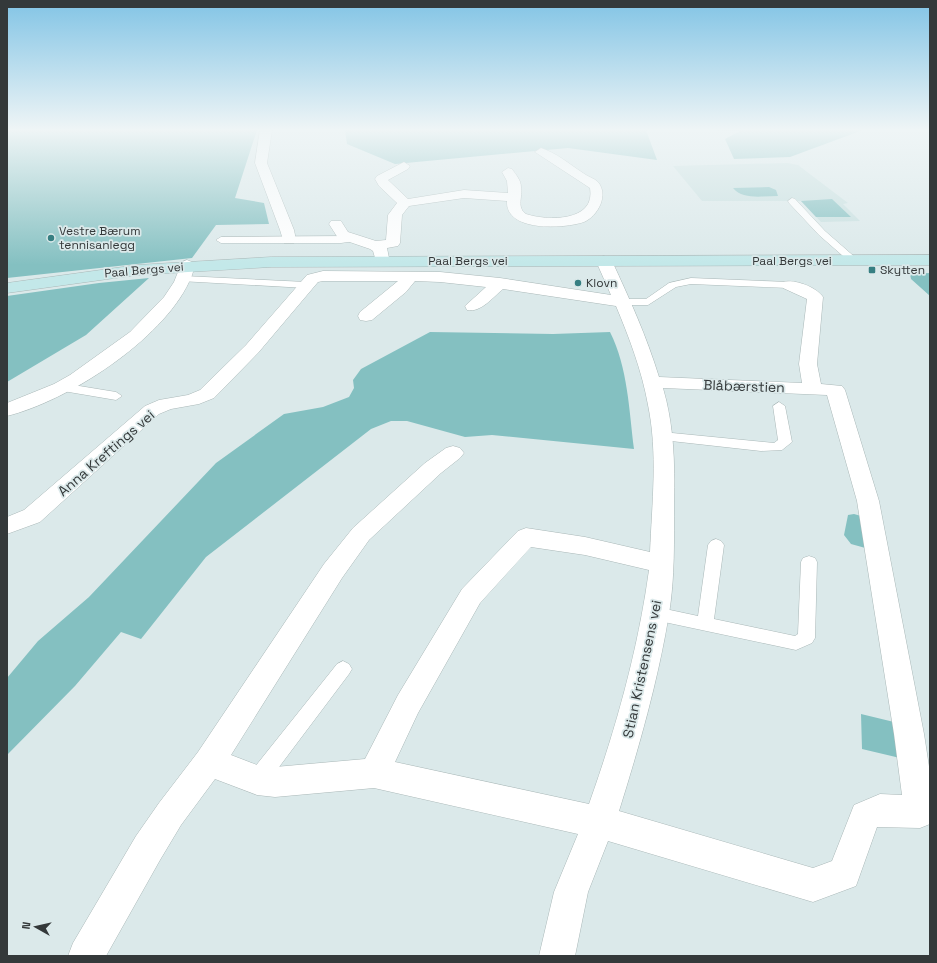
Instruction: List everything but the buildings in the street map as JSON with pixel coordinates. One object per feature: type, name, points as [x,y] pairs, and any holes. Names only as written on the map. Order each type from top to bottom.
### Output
[{"type":"street","points":[[266,175],[287,230],[289,240]]},
{"type":"street","points":[[388,175],[381,179],[383,183],[405,203]]},
{"type":"street","points":[[510,175],[514,181],[513,202],[516,214],[521,218],[537,221],[580,219],[590,211],[598,196],[597,190],[594,185],[579,175]]},
{"type":"street","points":[[375,246],[393,243],[395,215],[398,207],[405,203],[464,194],[514,197]]},
{"type":"street","points":[[336,224],[343,235],[380,249],[382,254],[380,261]]},
{"type":"street","name":"Paal Bergs vei","points":[[7,288],[93,275],[186,272],[271,262],[930,260]]},
{"type":"street","name":"Stian Kristensens vei","points":[[557,956],[571,892],[599,822],[627,740],[656,614],[662,564],[664,504],[662,436],[658,405],[638,338],[604,261]]},
{"type":"street","points":[[7,410],[61,387],[144,330],[168,304],[186,272]]},
{"type":"street","points":[[306,285],[313,278],[323,276],[440,277],[500,283],[623,302]]},
{"type":"street","points":[[366,316],[400,289],[411,277]]},
{"type":"street","points":[[473,306],[500,283]]},
{"type":"street","name":"Anna Kreftings vei","points":[[7,526],[32,516],[152,410],[166,404],[192,400],[207,394],[252,349],[306,285]]},
{"type":"street","points":[[209,762],[257,780],[275,782],[374,773],[599,822],[813,884],[844,874],[865,816],[880,810],[925,813],[909,734],[868,501],[824,389],[808,364],[815,298],[807,292],[789,285]]},
{"type":"street","name":"Blåbærstien","points":[[652,382],[824,389]]},
{"type":"street","points":[[86,956],[148,848],[170,814],[209,762],[333,571],[361,534],[432,468],[453,453]]},
{"type":"street","points":[[374,773],[408,704],[471,596],[526,537],[585,546],[662,564]]},
{"type":"lane","points":[[792,202],[822,233],[854,261]]},
{"type":"lane","points":[[221,240],[352,239]]},
{"type":"lane","points":[[186,272],[306,285]]},
{"type":"lane","points":[[623,302],[648,302],[673,285],[691,281],[789,285]]},
{"type":"lane","points":[[61,387],[116,396]]},
{"type":"lane","points":[[662,436],[761,448],[777,447],[785,442],[779,406]]},
{"type":"lane","points":[[705,624],[716,545]]},
{"type":"lane","points":[[656,614],[796,644],[806,638],[809,562]]},
{"type":"lane","points":[[257,780],[343,669]]},
{"type":"shaded area","points":[[7,175],[242,175],[235,198],[264,203],[269,224],[216,225],[192,258],[7,278]]},
{"type":"shaded area","points":[[680,175],[811,175],[848,203],[843,204],[860,221],[821,222],[801,201],[702,201]]},
{"type":"shaded area","points":[[769,187],[776,190],[778,196],[747,196],[737,192],[733,188]]},
{"type":"shaded area","points":[[832,199],[851,217],[816,217],[801,201]]},
{"type":"shaded area","points":[[930,273],[930,296],[911,279],[910,274]]},
{"type":"shaded area","points":[[149,278],[86,335],[7,382],[7,296],[99,283]]},
{"type":"shaded area","points":[[430,332],[553,334],[610,332],[621,360],[627,389],[634,449],[492,435],[465,437],[407,421],[391,421],[371,429],[206,557],[141,639],[121,632],[75,686],[7,755],[7,678],[38,641],[89,597],[216,463],[284,414],[323,407],[349,397],[354,388],[353,380],[361,369]]},
{"type":"shaded area","points":[[854,514],[868,518],[869,549],[851,544],[844,535],[848,515]]},
{"type":"shaded area","points":[[861,714],[894,722],[900,758],[862,749]]},
{"type":"place","name":"Vestre Bærum tennisanlegg","points":[[51,238]]},
{"type":"place","name":"Skytten","points":[[872,270]]},
{"type":"place","name":"Klovn","points":[[578,283]]}]
